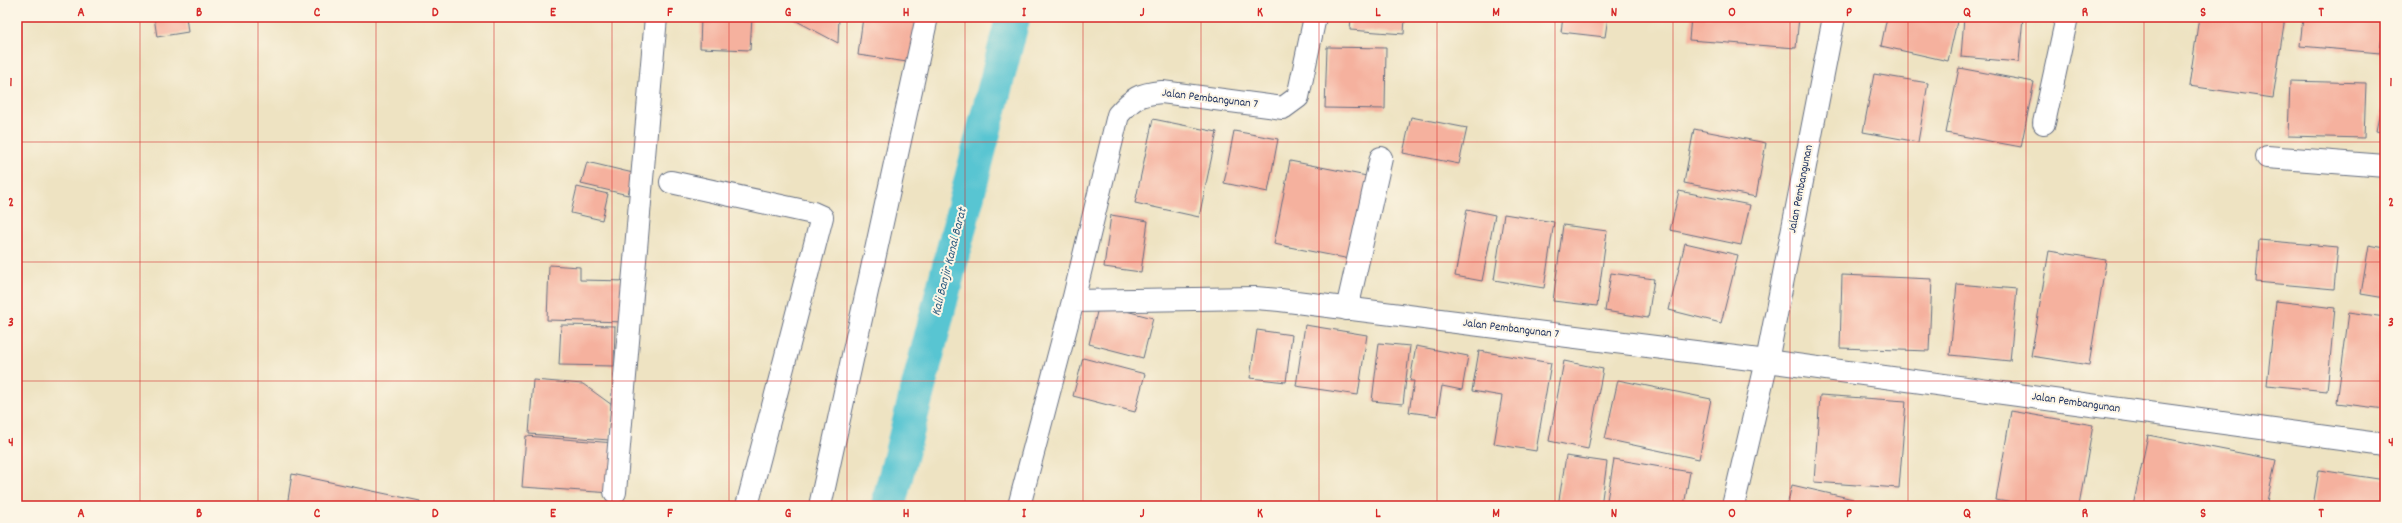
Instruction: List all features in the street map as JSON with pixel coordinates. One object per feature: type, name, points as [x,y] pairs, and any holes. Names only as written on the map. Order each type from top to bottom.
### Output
[{"type":"street","points":[[615,492],[656,17]]},
{"type":"street","points":[[820,506],[927,17]]},
{"type":"street","name":"Jalan Pembangunan 7","points":[[1018,506],[1073,302],[1118,114],[1131,101],[1144,93],[1162,92],[1283,108],[1298,97],[1315,17]]},
{"type":"street","name":"Jalan Pembangunan","points":[[1733,506],[1768,361],[1834,17]]},
{"type":"street","points":[[2044,123],[2067,17]]},
{"type":"street","points":[[2267,157],[2385,166]]},
{"type":"street","points":[[1347,309],[1381,158]]},
{"type":"street","points":[[671,182],[813,213],[822,217],[747,506]]},
{"type":"street","name":"Jalan Pembangunan 7","points":[[1073,302],[1255,298],[1768,361]]},
{"type":"street","name":"Jalan Pembangunan","points":[[1768,361],[2385,445]]},
{"type":"building","points":[[154,17],[186,17],[188,32],[157,37]]},
{"type":"building","points":[[701,17],[752,17],[750,50],[700,48]]},
{"type":"building","points":[[789,17],[839,17],[838,43]]},
{"type":"building","points":[[863,17],[916,17],[914,63],[858,55]]},
{"type":"building","points":[[1351,17],[1405,17],[1404,34],[1350,30]]},
{"type":"building","points":[[1563,17],[1608,17],[1605,37],[1561,32]]},
{"type":"building","points":[[1691,17],[1799,17],[1796,48],[1689,40]]},
{"type":"building","points":[[1887,17],[1958,17],[1948,61],[1881,46]]},
{"type":"building","points":[[1964,17],[2023,17],[2019,62],[1961,57]]},
{"type":"building","points":[[2199,17],[2285,17],[2273,98],[2189,86]]},
{"type":"building","points":[[2303,17],[2384,17],[2380,53],[2300,46]]},
{"type":"building","points":[[1327,47],[1386,48],[1385,109],[1325,108]]},
{"type":"building","points":[[1959,68],[2034,82],[2021,147],[1946,133]]},
{"type":"building","points":[[1874,74],[1928,83],[1918,142],[1863,132]]},
{"type":"building","points":[[2290,81],[2366,83],[2364,138],[2288,136]]},
{"type":"building","points":[[2385,92],[2385,133],[2376,131]]},
{"type":"building","points":[[1411,117],[1467,128],[1459,164],[1403,153]]},
{"type":"building","points":[[1153,119],[1217,132],[1199,217],[1135,203]]},
{"type":"building","points":[[1694,129],[1766,143],[1756,197],[1684,183]]},
{"type":"building","points":[[1234,131],[1278,139],[1268,192],[1224,183]]},
{"type":"building","points":[[1290,161],[1372,177],[1355,260],[1274,244]]},
{"type":"building","points":[[587,162],[633,173],[628,195],[581,184]]},
{"type":"building","points":[[577,187],[608,194],[602,220],[571,213]]},
{"type":"building","points":[[1679,191],[1750,205],[1741,245],[1670,230]]},
{"type":"building","points":[[1467,209],[1495,215],[1482,281],[1455,276]]},
{"type":"building","points":[[1504,214],[1554,222],[1544,288],[1494,280]]},
{"type":"building","points":[[1111,215],[1148,221],[1141,272],[1104,267]]},
{"type":"building","points":[[1563,225],[1607,231],[1597,306],[1553,301]]},
{"type":"building","points":[[2259,240],[2338,247],[2334,289],[2256,282]]},
{"type":"building","points":[[1685,243],[1738,255],[1721,323],[1669,310]]},
{"type":"building","points":[[2369,245],[2385,248],[2385,298],[2361,294]]},
{"type":"building","points":[[2049,251],[2106,260],[2089,365],[2031,356]]},
{"type":"building","points":[[549,265],[580,267],[580,280],[627,281],[627,322],[547,320]]},
{"type":"building","points":[[1611,273],[1654,279],[1648,318],[1605,311]]},
{"type":"building","points":[[1842,275],[1932,279],[1929,351],[1840,348]]},
{"type":"building","points":[[1957,284],[2017,289],[2010,361],[1950,355]]},
{"type":"building","points":[[2276,301],[2335,308],[2327,391],[2267,385]]},
{"type":"building","points":[[1099,304],[1153,318],[1143,358],[1089,344]]},
{"type":"building","points":[[2349,312],[2385,317],[2385,409],[2337,403]]},
{"type":"building","points":[[561,325],[615,326],[614,366],[559,365]]},
{"type":"building","points":[[1305,325],[1367,335],[1358,395],[1296,386]]},
{"type":"building","points":[[1257,330],[1292,335],[1286,382],[1250,378]]},
{"type":"building","points":[[1379,343],[1410,346],[1403,404],[1372,401]]},
{"type":"building","points":[[1416,346],[1468,356],[1462,390],[1442,386],[1437,416],[1409,412],[1414,381],[1410,381]]},
{"type":"building","points":[[1479,351],[1551,363],[1536,451],[1494,444],[1502,396],[1472,391]]},
{"type":"building","points":[[1083,358],[1145,374],[1135,412],[1073,396]]},
{"type":"building","points":[[1564,361],[1603,369],[1588,449],[1549,441]]},
{"type":"building","points":[[533,380],[583,384],[612,405],[609,440],[529,434]]},
{"type":"building","points":[[1618,380],[1711,399],[1699,459],[1605,439]]},
{"type":"building","points":[[1820,395],[1906,401],[1899,488],[1814,482]]},
{"type":"building","points":[[2011,411],[2093,425],[2079,506],[2031,506],[1996,500]]},
{"type":"building","points":[[2148,435],[2276,460],[2266,506],[2133,506]]},
{"type":"building","points":[[526,436],[615,443],[612,493],[522,487]]},
{"type":"building","points":[[1566,456],[1607,462],[1601,506],[1558,506]]},
{"type":"building","points":[[1614,459],[1690,472],[1684,506],[1606,506]]},
{"type":"building","points":[[2319,470],[2385,480],[2380,506],[2313,506]]},
{"type":"building","points":[[292,474],[420,501],[419,506],[287,506]]},
{"type":"building","points":[[1792,485],[1853,499],[1852,506],[1787,506]]},
{"type":"waterway","name":"Kali Banjir Kanal Barat","points":[[888,506],[1013,17]]}]
